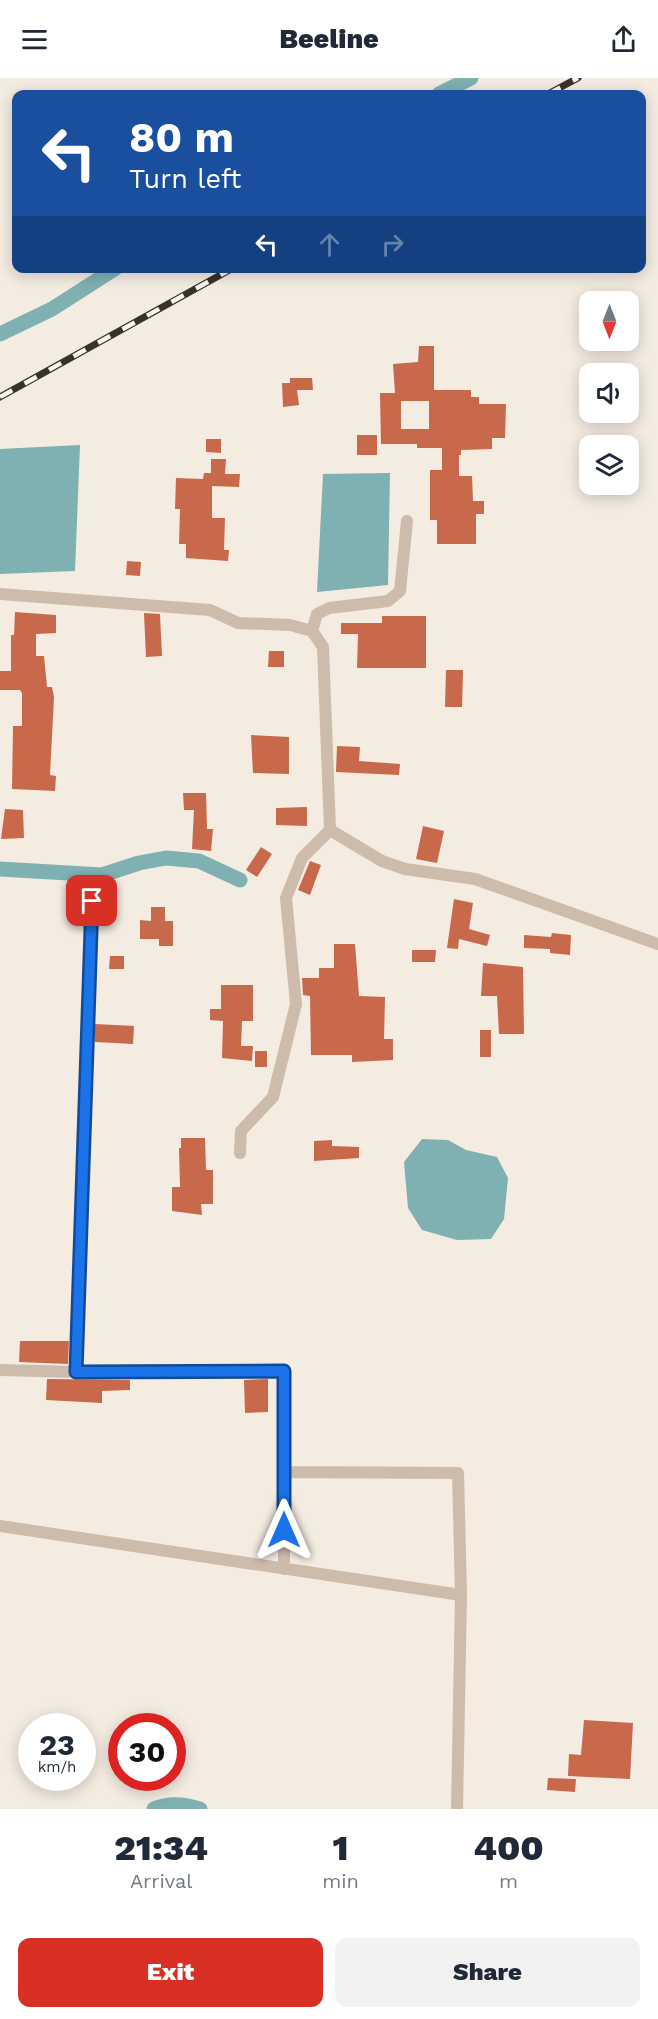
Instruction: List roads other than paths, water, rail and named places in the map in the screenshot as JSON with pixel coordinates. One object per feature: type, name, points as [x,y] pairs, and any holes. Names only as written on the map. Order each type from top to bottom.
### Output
[{"type":"street","points":[[312,631],[317,614],[329,608],[396,598],[400,591],[407,521]]},
{"type":"street","points":[[0,594],[210,610],[238,623],[290,625],[312,631],[323,647],[330,830],[302,858],[286,898],[296,1004],[273,1097],[241,1131],[240,1154]]},
{"type":"street","points":[[330,830],[382,861],[405,869],[475,879],[658,945]]},
{"type":"street","points":[[76,1372],[92,901]]},
{"type":"street","points":[[0,1370],[284,1371],[284,1569]]},
{"type":"street","points":[[284,1472],[458,1473],[460,1595],[457,1809]]},
{"type":"street","points":[[0,1526],[460,1595]]},
{"type":"water","points":[[80,445],[75,571],[0,574],[0,449]]},
{"type":"water","points":[[390,473],[388,585],[317,592],[323,474]]},
{"type":"water","points":[[422,1139],[448,1140],[466,1150],[497,1157],[508,1178],[504,1219],[491,1239],[457,1240],[422,1230],[408,1208],[404,1162]]},
{"type":"waterway","points":[[447,90],[471,78]]},
{"type":"waterway","points":[[0,334],[52,309],[108,273]]},
{"type":"waterway","points":[[0,869],[102,875],[139,863],[166,858],[199,861],[240,880]]},
{"type":"waterway","points":[[154,1809],[177,1805],[200,1809]]},
{"type":"railway","points":[[556,90],[578,78]]},
{"type":"railway","points":[[0,397],[224,273]]}]
